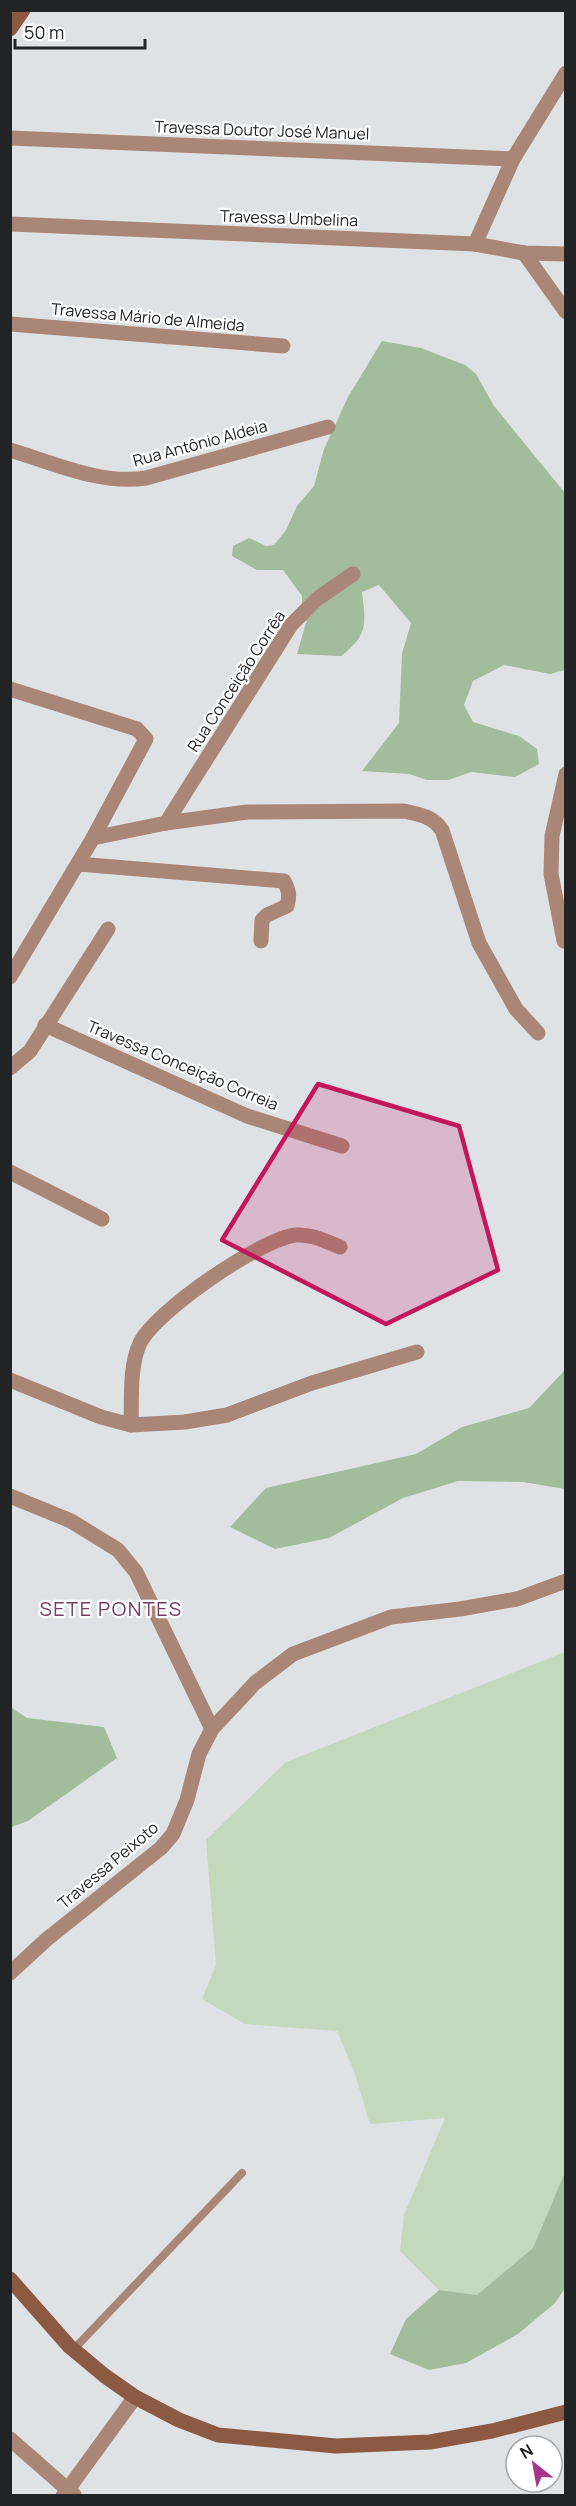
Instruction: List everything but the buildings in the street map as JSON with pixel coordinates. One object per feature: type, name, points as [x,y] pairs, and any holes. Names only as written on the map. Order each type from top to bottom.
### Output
[{"type":"street","points":[[10,28],[23,10]]},
{"type":"street","points":[[475,244],[513,159],[566,73]]},
{"type":"street","name":"Travessa Doutor José Manuel","points":[[10,138],[513,159]]},
{"type":"street","name":"Travessa Umbelina","points":[[10,224],[475,244],[524,253],[566,254]]},
{"type":"street","points":[[524,253],[566,312]]},
{"type":"street","name":"Travessa Mário de Almeida","points":[[10,324],[283,346]]},
{"type":"street","name":"Rua Antônio Aldeia","points":[[10,450],[107,479],[128,481],[328,427]]},
{"type":"street","name":"Rua Conceição Corrêa","points":[[166,824],[291,625],[317,599],[352,574]]},
{"type":"street","points":[[10,689],[137,729],[146,739],[93,838],[10,976]]},
{"type":"street","points":[[564,941],[551,874],[552,836],[566,774]]},
{"type":"street","points":[[93,838],[247,812],[404,811],[426,816],[436,821],[442,830],[479,943],[512,1002],[537,1033]]},
{"type":"street","points":[[78,864],[284,881],[290,898],[286,906],[261,920],[261,941]]},
{"type":"street","points":[[10,1068],[30,1052],[108,928]]},
{"type":"street","name":"Travessa Conceição Correia","points":[[45,1025],[247,1116],[342,1146]]},
{"type":"street","points":[[10,1172],[102,1219]]},
{"type":"street","points":[[131,1425],[133,1371],[139,1344],[149,1329],[168,1309],[246,1255],[271,1242],[307,1235],[340,1247]]},
{"type":"street","points":[[10,1380],[101,1417],[131,1425],[211,1419],[312,1383],[417,1352]]},
{"type":"street","points":[[10,1496],[71,1521],[118,1550],[136,1572],[213,1729]]},
{"type":"street","name":"Travessa Peixoto","points":[[10,1973],[47,1939],[161,1848],[173,1834],[187,1800],[199,1754],[213,1729],[255,1683],[294,1654],[392,1617],[517,1599],[566,1581]]},
{"type":"street","points":[[10,2278],[73,2350],[135,2397],[179,2420],[218,2435],[336,2446],[430,2442],[492,2431],[566,2412]]},
{"type":"street","points":[[10,2439],[68,2494],[135,2397]]},
{"type":"lane","points":[[73,2350],[242,2173]]},
{"type":"highlighted area","points":[[318,1084],[459,1126],[498,1270],[386,1324],[222,1240]]},
{"type":"green space","points":[[382,341],[421,348],[465,365],[476,374],[494,406],[565,493],[565,670],[550,674],[504,665],[473,681],[464,705],[473,722],[519,736],[537,749],[539,764],[515,777],[471,772],[448,780],[427,780],[409,774],[362,771],[399,723],[402,654],[411,623],[379,585],[362,592],[363,628],[361,635],[350,649],[341,656],[297,654],[307,619],[302,606],[302,596],[283,570],[257,570],[232,556],[233,546],[249,538],[266,546],[274,545],[286,530],[297,506],[314,486],[324,449],[348,397]]},
{"type":"green space","points":[[565,1370],[565,1489],[523,1482],[458,1481],[403,1498],[329,1538],[275,1549],[230,1527],[266,1488],[416,1454],[462,1427],[529,1408]]},
{"type":"green space","points":[[565,1652],[565,2172],[533,2248],[477,2295],[439,2290],[400,2251],[404,2215],[445,2118],[370,2124],[354,2071],[337,2031],[245,2024],[202,1999],[216,1965],[206,1840],[286,1762]]},
{"type":"green space","points":[[12,1708],[27,1718],[104,1727],[117,1758],[28,1821],[11,1827]]},
{"type":"green space","points":[[565,2172],[565,2288],[555,2303],[518,2334],[466,2363],[429,2370],[390,2354],[406,2319],[439,2290],[477,2295],[533,2248]]},
{"type":"district","name":"SETE PONTES","points":[[111,1609]]}]
